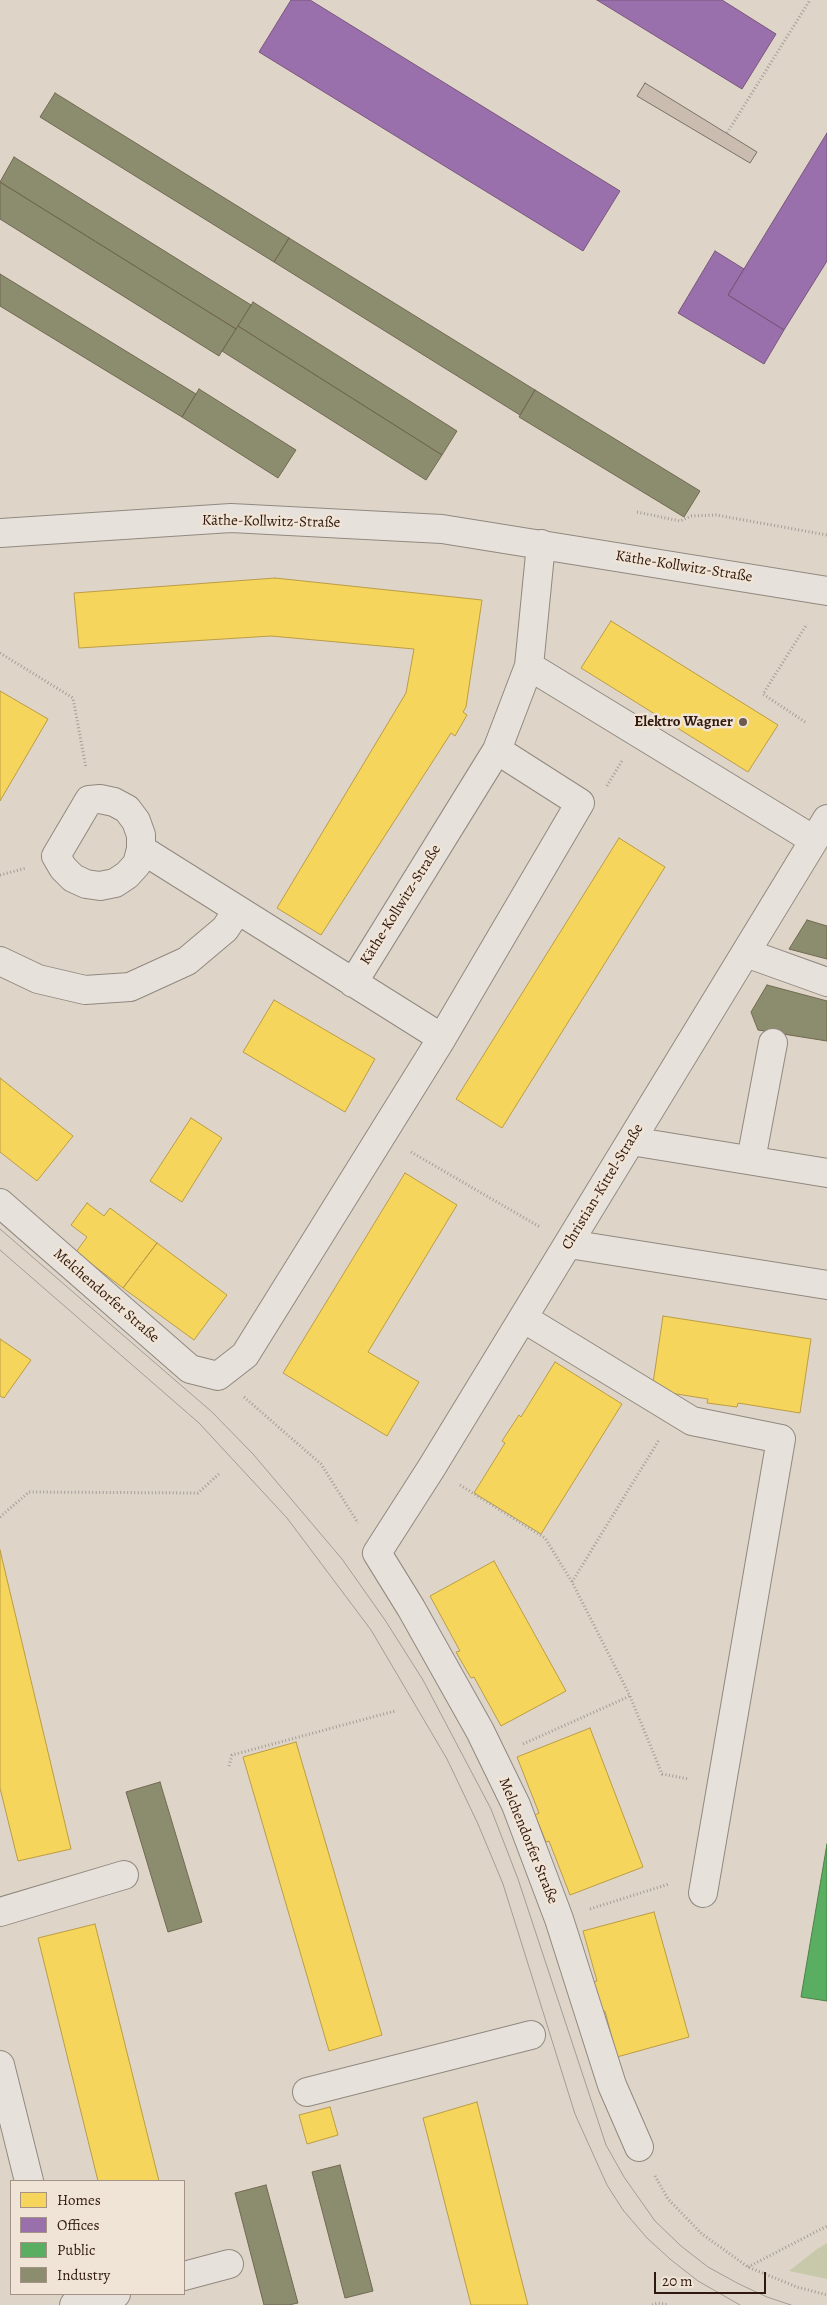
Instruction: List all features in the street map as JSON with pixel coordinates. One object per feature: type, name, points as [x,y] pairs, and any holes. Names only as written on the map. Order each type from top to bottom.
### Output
[{"type":"street","name":"Käthe-Kollwitz-Straße","points":[[0,533],[231,518],[442,529],[827,591]]},
{"type":"street","name":"Käthe-Kollwitz-Straße","points":[[353,983],[497,750],[529,666],[541,544]]},
{"type":"street","points":[[529,666],[821,829]]},
{"type":"street","points":[[218,1376],[245,1355],[383,1136],[580,803],[497,750]]},
{"type":"street","points":[[100,799],[114,802],[127,809],[136,821],[141,835],[142,849],[136,864],[127,875],[115,883],[100,886],[86,884],[73,878],[63,868],[56,856],[89,800],[100,799]]},
{"type":"street","name":"Christian-Kittel-Straße","points":[[377,1553],[569,1244],[821,829]]},
{"type":"street","points":[[142,849],[237,911],[442,1038]]},
{"type":"street","points":[[0,961],[38,979],[85,990],[130,987],[187,961],[225,928],[237,911]]},
{"type":"street","points":[[746,953],[827,982]]},
{"type":"street","points":[[751,1160],[773,1043]]},
{"type":"street","points":[[631,1141],[827,1173]]},
{"type":"street","name":"Melchendorfer Straße","points":[[0,1203],[190,1369],[218,1376]]},
{"type":"street","points":[[569,1244],[827,1285]]},
{"type":"street","points":[[523,1318],[692,1421],[781,1439],[704,1890]]},
{"type":"street","name":"Melchendorfer Straße","points":[[377,1553],[411,1608],[493,1758],[516,1805],[559,1919],[612,2085],[639,2147]]},
{"type":"street","points":[[0,1912],[124,1875]]},
{"type":"street","points":[[307,2092],[531,2035]]},
{"type":"street","points":[[0,2065],[29,2180]]},
{"type":"street","points":[[185,2276],[229,2264]]},
{"type":"street","points":[[74,2305],[112,2295]]},
{"type":"path","points":[[728,133],[810,0]]},
{"type":"path","points":[[637,512],[680,522],[691,516],[716,515],[827,535]]},
{"type":"path","points":[[805,722],[763,694],[807,624]]},
{"type":"path","points":[[0,653],[73,698],[88,782],[89,800]]},
{"type":"path","points":[[605,789],[626,755]]},
{"type":"path","points":[[383,1136],[569,1244]]},
{"type":"path","points":[[218,1376],[321,1464],[377,1553]]},
{"type":"path","points":[[572,1582],[676,1412]]},
{"type":"path","points":[[432,1467],[545,1538],[572,1582],[630,1696],[662,1774],[722,1784]]},
{"type":"path","points":[[0,1517],[29,1492],[198,1493],[220,1473]]},
{"type":"path","points":[[493,1758],[630,1696]]},
{"type":"path","points":[[229,1766],[232,1755],[395,1711]]},
{"type":"path","points":[[559,1919],[676,1882],[704,1890]]},
{"type":"path","points":[[639,2147],[668,2199],[702,2234],[748,2267],[797,2287],[827,2296]]},
{"type":"path","points":[[748,2267],[827,2226]]},
{"type":"path","points":[[652,2305],[658,2303],[669,2305]]},
{"type":"green space","points":[[827,2243],[827,2279],[789,2271],[817,2249]]},
{"type":"building: Homes","points":[[275,578],[482,600],[466,707],[463,712],[467,715],[455,736],[451,733],[321,935],[277,908],[406,693],[414,649],[271,636],[79,648],[74,593]]},
{"type":"building: Homes","points":[[611,621],[778,725],[748,772],[581,668]]},
{"type":"building: Homes","points":[[0,691],[48,719],[0,801]]},
{"type":"building: Homes","points":[[619,838],[665,867],[502,1128],[456,1099]]},
{"type":"building: Homes","points":[[274,1000],[375,1059],[345,1112],[243,1052]]},
{"type":"building: Homes","points":[[0,1078],[73,1136],[37,1181],[0,1152]]},
{"type":"building: Homes","points":[[191,1118],[222,1138],[182,1202],[150,1181]]},
{"type":"building: Homes","points":[[405,1173],[457,1205],[368,1352],[419,1382],[387,1436],[283,1373]]},
{"type":"building: Homes","points":[[87,1203],[104,1216],[110,1208],[157,1243],[123,1288],[76,1252],[87,1237],[71,1225]]},
{"type":"building: Homes","points":[[157,1243],[227,1295],[194,1340],[123,1288]]},
{"type":"building: Homes","points":[[663,1316],[811,1339],[800,1413],[738,1403],[737,1407],[707,1403],[708,1399],[652,1390]]},
{"type":"building: Homes","points":[[0,1339],[31,1360],[4,1398],[0,1396]]},
{"type":"building: Homes","points":[[555,1362],[622,1404],[541,1534],[474,1493],[505,1443],[502,1441],[519,1415],[521,1417]]},
{"type":"building: Homes","points":[[0,1550],[71,1849],[18,1861],[0,1788]]},
{"type":"building: Homes","points":[[494,1561],[566,1691],[501,1726],[474,1677],[471,1678],[456,1652],[460,1651],[430,1596]]},
{"type":"building: Homes","points":[[590,1728],[643,1867],[570,1895],[549,1841],[546,1842],[535,1815],[539,1813],[517,1757]]},
{"type":"building: Homes","points":[[296,1742],[382,2035],[329,2051],[243,1757]]},
{"type":"building: Homes","points":[[654,1912],[689,2037],[617,2057],[605,2011],[601,2011],[593,1982],[597,1981],[583,1931]]},
{"type":"building: Homes","points":[[95,1924],[159,2180],[98,2180],[38,1938]]},
{"type":"building: Homes","points":[[477,2102],[528,2305],[471,2305],[423,2118]]},
{"type":"building: Homes","points":[[330,2107],[338,2135],[307,2144],[299,2115]]},
{"type":"building: Offices","points":[[291,0],[310,0],[620,191],[583,251],[259,52]]},
{"type":"building: Offices","points":[[597,0],[722,0],[776,34],[742,89]]},
{"type":"building: Offices","points":[[827,133],[827,261],[784,330],[728,295]]},
{"type":"building: Offices","points":[[715,251],[744,269],[728,295],[784,330],[764,364],[678,313]]},
{"type":"building: Public","points":[[827,1844],[827,2001],[801,1997]]},
{"type":"building: Industry","points":[[55,93],[289,238],[274,262],[40,117]]},
{"type":"building: Industry","points":[[14,157],[251,305],[236,329],[0,182]]},
{"type":"building: Industry","points":[[0,182],[236,329],[219,356],[0,219]]},
{"type":"building: Industry","points":[[289,238],[535,390],[520,415],[274,262]]},
{"type":"building: Industry","points":[[0,274],[196,394],[182,417],[0,306]]},
{"type":"building: Industry","points":[[253,302],[457,431],[442,455],[238,326]]},
{"type":"building: Industry","points":[[238,326],[442,455],[426,480],[222,351]]},
{"type":"building: Industry","points":[[199,389],[296,450],[278,478],[182,417]]},
{"type":"building: Industry","points":[[535,390],[700,491],[684,517],[519,417]]},
{"type":"building: Industry","points":[[807,920],[827,926],[827,959],[789,949]]},
{"type":"building: Industry","points":[[767,985],[827,1001],[827,1041],[758,1030],[751,1012]]},
{"type":"building: Industry","points":[[160,1782],[202,1922],[168,1932],[126,1792]]},
{"type":"building: Industry","points":[[340,2165],[373,2291],[345,2298],[312,2172]]},
{"type":"building: Industry","points":[[266,2185],[298,2303],[264,2305],[235,2193]]},
{"type":"building: Other","points":[[645,83],[757,152],[750,163],[637,96]]},
{"type":"tram line","points":[[0,1229],[212,1412],[253,1454],[342,1559],[385,1620],[423,1680],[491,1809],[518,1879],[606,2145],[624,2177],[655,2221],[681,2246],[708,2267],[767,2297],[791,2305]]},
{"type":"tram line","points":[[0,1250],[199,1423],[287,1518],[371,1630],[447,1759],[478,1824],[503,1884],[575,2114],[607,2185],[623,2210],[647,2238],[670,2259],[698,2281],[740,2305]]},
{"type":"place","name":"Elektro Wagner","points":[[743,722]]}]
